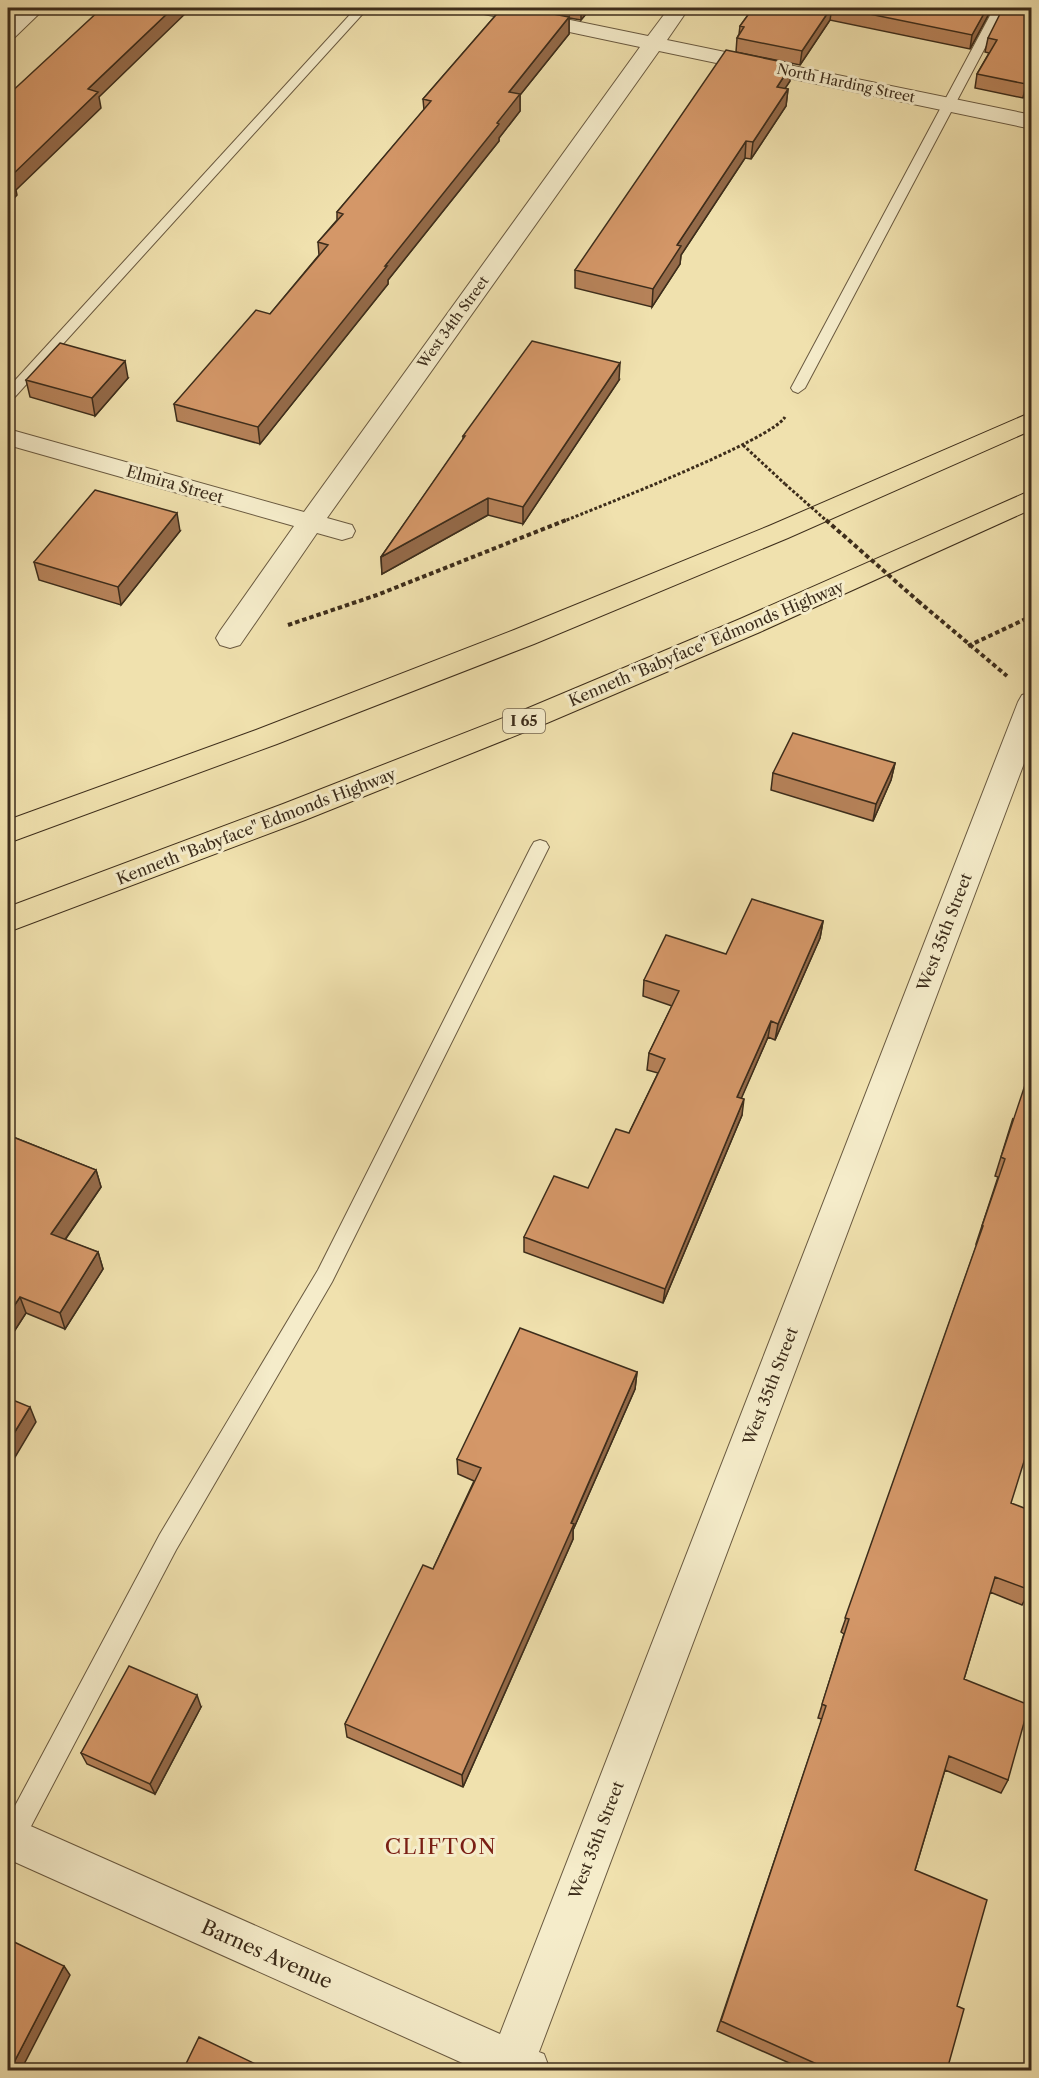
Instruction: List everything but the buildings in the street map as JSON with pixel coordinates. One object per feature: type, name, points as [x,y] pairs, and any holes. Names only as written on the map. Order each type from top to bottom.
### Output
[{"type":"highway","points":[[8,832],[232,752],[501,648],[721,558],[1032,420]]},
{"type":"highway","name":"Kenneth \"Babyface\" Edmonds Highway","points":[[8,920],[329,799],[574,700],[773,616],[1032,498]]},
{"type":"street","points":[[8,33],[35,8]]},
{"type":"street","name":"North Harding Street","points":[[484,8],[1032,122]]},
{"type":"street","name":"West 34th Street","points":[[230,638],[310,522],[679,8]]},
{"type":"street","name":"Elmira Street","points":[[8,437],[342,531]]},
{"type":"street","name":"West 35th Street","points":[[516,2068],[1030,714]]},
{"type":"street","name":"Barnes Avenue","points":[[8,1840],[516,2068]]},
{"type":"lane","points":[[8,396],[362,8]]},
{"type":"lane","points":[[798,388],[1000,8]]},
{"type":"lane","points":[[8,1840],[168,1542],[325,1276],[540,847]]},
{"type":"path","points":[[283,626],[377,595],[503,547],[743,446],[782,424],[798,388]]},
{"type":"path","points":[[743,446],[968,646],[1032,616]]},
{"type":"district","name":"CLIFTON","points":[[441,1847]]}]
